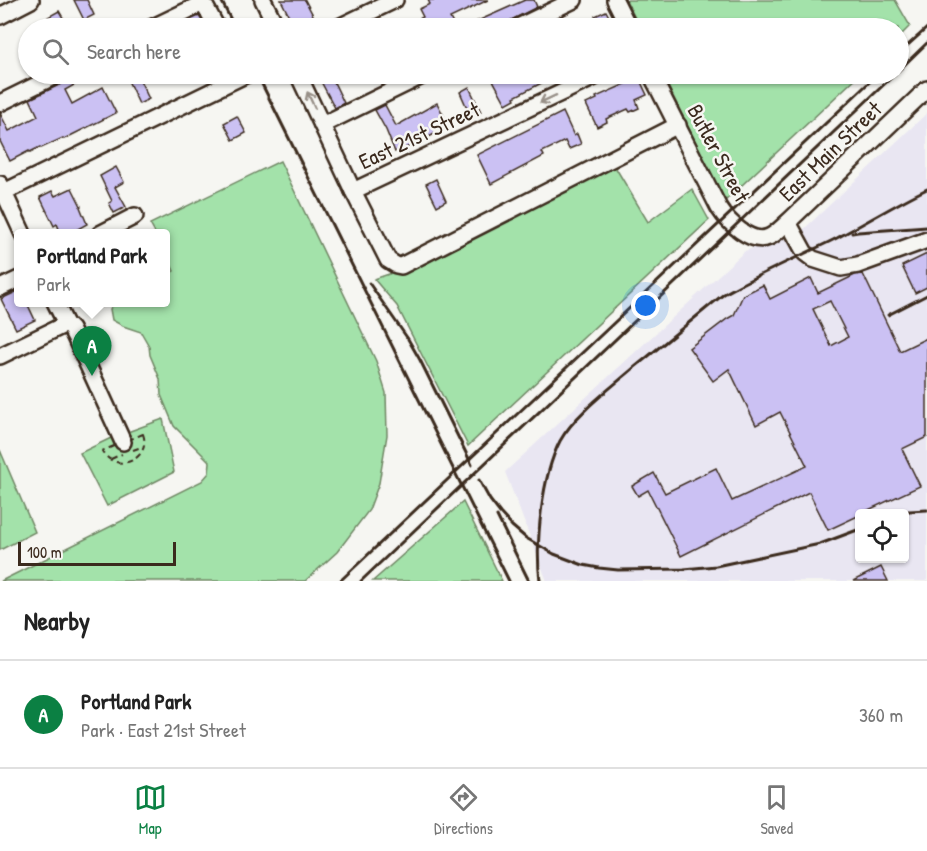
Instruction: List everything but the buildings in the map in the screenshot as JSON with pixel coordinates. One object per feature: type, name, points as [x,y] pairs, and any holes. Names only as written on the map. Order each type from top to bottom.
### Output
[{"type":"street","points":[[0,16],[31,0]]},
{"type":"street","points":[[263,0],[272,18]]},
{"type":"street","points":[[358,18],[395,0]]},
{"type":"street","points":[[537,18],[574,0]]},
{"type":"street","points":[[615,0],[624,18]]},
{"type":"street","points":[[170,18],[202,1],[211,18]]},
{"type":"street","points":[[0,103],[39,84]]},
{"type":"street","points":[[20,229],[1,190],[222,84]]},
{"type":"street","points":[[303,84],[388,260],[401,266],[678,125]]},
{"type":"street","points":[[322,125],[406,84]]},
{"type":"street","name":"East 21st Street","points":[[353,191],[580,84]]},
{"type":"street","name":"Butler Street","points":[[656,84],[723,214],[744,234],[760,239]]},
{"type":"street","name":"East Main Street","points":[[760,239],[768,238],[788,222],[927,89]]},
{"type":"street","points":[[110,229],[135,216]]},
{"type":"street","points":[[788,222],[805,253],[841,268],[858,265],[927,240]]},
{"type":"street","points":[[0,288],[14,281]]},
{"type":"street","points":[[57,307],[75,337],[123,442]]},
{"type":"street","points":[[0,356],[66,324]]},
{"type":"shaded area","points":[[927,113],[927,581],[547,581],[505,472],[745,251],[803,230]]},
{"type":"green space","points":[[626,0],[895,0],[905,18],[635,18]]},
{"type":"green space","points":[[667,84],[849,84],[725,201]]},
{"type":"green space","points":[[280,161],[376,361],[386,393],[387,435],[379,483],[369,510],[337,552],[305,581],[1,581],[202,481],[209,473],[210,462],[174,426],[161,395],[160,379],[150,355],[149,346],[141,332],[112,320],[111,307],[170,307],[170,273],[174,271],[170,262],[170,229],[153,229],[150,224]]},
{"type":"green space","points":[[614,165],[648,222],[692,189],[709,220],[468,446],[397,306],[374,279],[389,274]]},
{"type":"green space","points":[[71,333],[122,434],[163,419],[174,472],[107,506],[80,453],[111,438]]},
{"type":"green space","points":[[0,450],[35,532],[0,550]]},
{"type":"green space","points":[[463,502],[502,581],[373,581]]},
{"type":"railway","points":[[221,0],[230,18]]},
{"type":"railway","points":[[909,44],[927,28]]},
{"type":"railway","points":[[909,60],[927,43]]},
{"type":"railway","points":[[262,84],[509,581]]},
{"type":"railway","points":[[340,581],[867,84]]},
{"type":"railway","points":[[361,581],[884,84]]},
{"type":"railway","points":[[540,581],[538,548],[544,490],[560,441],[584,411],[724,294],[837,238],[927,189]]},
{"type":"railway","points":[[852,233],[927,227]]},
{"type":"railway","points":[[369,283],[420,360],[472,465]]},
{"type":"railway","points":[[888,315],[927,295]]},
{"type":"railway","points":[[479,480],[500,513],[526,538],[554,554],[583,565],[599,568],[684,569],[716,566],[820,544],[855,531]]},
{"type":"railway","points":[[909,511],[927,510]]},
{"type":"railway","points":[[497,516],[529,581]]},
{"type":"place","name":"Portland Park","points":[[92,376]]}]
